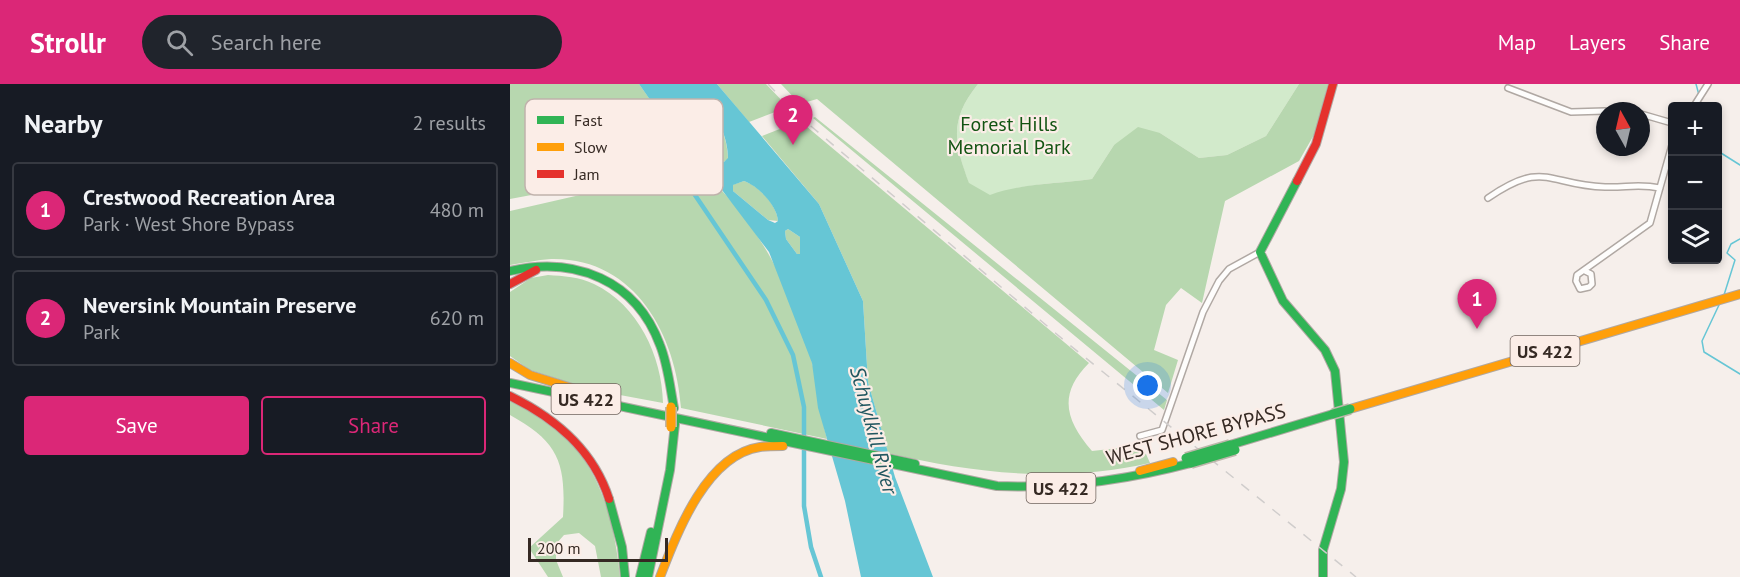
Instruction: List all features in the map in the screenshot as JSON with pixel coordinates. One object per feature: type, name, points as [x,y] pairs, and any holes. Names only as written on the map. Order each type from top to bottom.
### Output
[{"type":"main road","points":[[1323,577],[1323,550],[1341,489],[1344,462],[1336,373],[1325,350],[1283,300],[1260,252],[1316,144],[1333,84]]},
{"type":"main road","points":[[510,271],[542,265],[567,266],[594,274],[626,294],[645,316],[659,342],[669,373],[673,425],[670,470],[648,577]]},
{"type":"main road","points":[[510,285],[532,271],[558,269],[592,278],[617,292],[642,318],[655,343],[673,407]]},
{"type":"main road","name":"WEST SHORE BYPASS","points":[[1351,412],[1740,294]]},
{"type":"main road","name":"WEST SHORE BYPASS","points":[[510,378],[601,397],[844,455],[990,479],[1051,482],[1116,476],[1189,460],[1740,300]]},
{"type":"main road","points":[[510,363],[540,379],[601,397]]},
{"type":"main road","name":"WEST SHORE BYPASS","points":[[510,383],[928,470]]},
{"type":"main road","points":[[510,396],[553,419],[588,453],[599,474],[615,518],[625,577]]},
{"type":"main road","points":[[640,577],[664,477],[673,425]]},
{"type":"main road","points":[[660,577],[689,512],[721,468],[736,456],[753,448],[797,444]]},
{"type":"street","points":[[1697,102],[1708,84]]},
{"type":"street","points":[[1508,88],[1571,112],[1596,111]]},
{"type":"street","points":[[1650,117],[1668,122]]},
{"type":"street","points":[[1585,271],[1648,226],[1669,156]]},
{"type":"street","points":[[1488,198],[1518,179],[1538,176],[1601,187],[1636,183],[1660,188]]},
{"type":"street","points":[[1140,436],[1162,430],[1203,312],[1222,276],[1260,252]]},
{"type":"green space","points":[[510,84],[639,84],[650,99],[525,99],[525,195],[531,195],[510,199]]},
{"type":"green space","points":[[717,84],[766,84],[788,107],[749,122]]},
{"type":"green space","points":[[781,84],[978,84],[962,109],[958,120],[958,143],[969,183],[990,195],[1028,186],[1092,179],[1114,145],[1138,127],[1160,133],[1199,158],[1227,155],[1266,136],[1299,84],[1328,84],[1315,133],[1299,161],[1225,201],[1202,303],[1181,288],[1166,305],[1154,350],[1178,360],[1168,393],[817,99],[800,104]]},
{"type":"green space","name":"Forest Hills Memorial Park","points":[[978,84],[1299,84],[1266,136],[1227,155],[1199,158],[1160,133],[1114,145],[1092,179],[1028,186],[990,196],[969,184],[958,143],[958,120],[962,109]]},
{"type":"green space","points":[[815,117],[1167,400],[1164,410],[813,118]]},
{"type":"green space","points":[[800,121],[1089,363],[1073,385],[1069,396],[1069,407],[1076,429],[1092,451],[1128,447],[1146,454],[1150,463],[1084,473],[1019,473],[986,471],[888,453],[868,382],[863,301],[819,204],[762,136]]},
{"type":"green space","points":[[723,133],[728,153],[728,159],[724,162]]},
{"type":"green space","points":[[744,181],[756,187],[766,197],[778,221],[768,220],[733,191],[732,185]]},
{"type":"green space","points":[[723,192],[754,231],[770,256],[795,308],[812,362],[827,439],[681,408],[670,354],[660,328],[646,305],[628,286],[606,271],[580,262],[551,259],[510,265],[510,211],[580,195],[723,195]]},
{"type":"green space","points":[[788,229],[800,237],[800,254],[797,254],[786,239],[785,231]]},
{"type":"green space","points":[[548,275],[571,277],[594,284],[610,293],[635,318],[645,334],[658,368],[663,403],[593,390],[530,370],[510,356],[510,292],[531,278]]},
{"type":"green space","points":[[510,400],[537,414],[559,431],[577,450],[591,471],[610,520],[620,577],[601,577],[595,546],[579,533],[564,535],[556,544],[556,560],[563,577],[548,577],[529,548],[563,517],[563,482],[556,456],[549,445],[526,425],[510,415]]},
{"type":"water","name":"Schuylkill River","points":[[639,84],[717,84],[819,204],[863,301],[868,382],[895,477],[933,577],[861,577],[845,501],[818,408],[812,363],[769,252],[723,191],[723,161],[728,158],[728,152],[723,132],[723,99],[650,99]],"holes":[[[744,181],[766,197],[778,221],[775,223],[768,220],[733,191],[733,185]],[[788,229],[800,237],[800,254],[797,254],[786,239],[785,231]]]},
{"type":"waterway","points":[[1696,84],[1699,95]]},
{"type":"waterway","points":[[1722,154],[1740,165]]},
{"type":"waterway","points":[[695,195],[766,300],[793,355],[804,407],[804,506],[811,547],[821,577]]},
{"type":"waterway","points":[[1724,295],[1735,260],[1727,253],[1731,244],[1740,239]]},
{"type":"waterway","points":[[1719,305],[1702,341],[1704,352],[1740,374]]},
{"type":"railway","points":[[768,84],[799,116],[1066,342],[1356,577]]},
{"type":"traffic: fast","points":[[1297,181],[1260,252],[1283,301],[1325,350],[1335,371],[1344,462],[1341,489],[1323,550],[1323,577]]},
{"type":"traffic: fast","points":[[510,271],[534,267],[557,267],[580,271],[600,278],[619,289],[636,304],[660,345],[667,368],[674,408]]},
{"type":"traffic: fast","points":[[510,383],[997,486],[1071,485],[1143,474],[1191,463]]},
{"type":"traffic: fast","points":[[1333,414],[1350,409]]},
{"type":"traffic: fast","points":[[1230,445],[1333,414]]},
{"type":"traffic: fast","points":[[648,577],[670,470],[675,424]]},
{"type":"traffic: fast","points":[[771,433],[915,464]]},
{"type":"traffic: fast","points":[[1186,458],[1230,445]]},
{"type":"traffic: fast","points":[[1191,463],[1235,450]]},
{"type":"traffic: fast","points":[[609,499],[622,547],[625,577]]},
{"type":"traffic: fast","points":[[640,577],[651,532]]},
{"type":"traffic: slow","points":[[1350,409],[1740,294]]},
{"type":"traffic: slow","points":[[510,363],[530,375],[601,397]]},
{"type":"traffic: slow","points":[[671,407],[671,427]]},
{"type":"traffic: slow","points":[[660,577],[675,539],[696,499],[724,464],[741,453],[760,447],[783,446]]},
{"type":"traffic: slow","points":[[1140,471],[1173,462]]},
{"type":"traffic: jam","points":[[1297,181],[1316,144],[1333,84]]},
{"type":"traffic: jam","points":[[510,284],[536,270]]},
{"type":"traffic: jam","points":[[510,396],[557,425],[583,450],[602,481],[609,499]]},
{"type":"place","name":"Neversink Mountain Preserve","points":[[793,145]]},
{"type":"place","name":"Crestwood Recreation Area","points":[[1477,329]]}]
